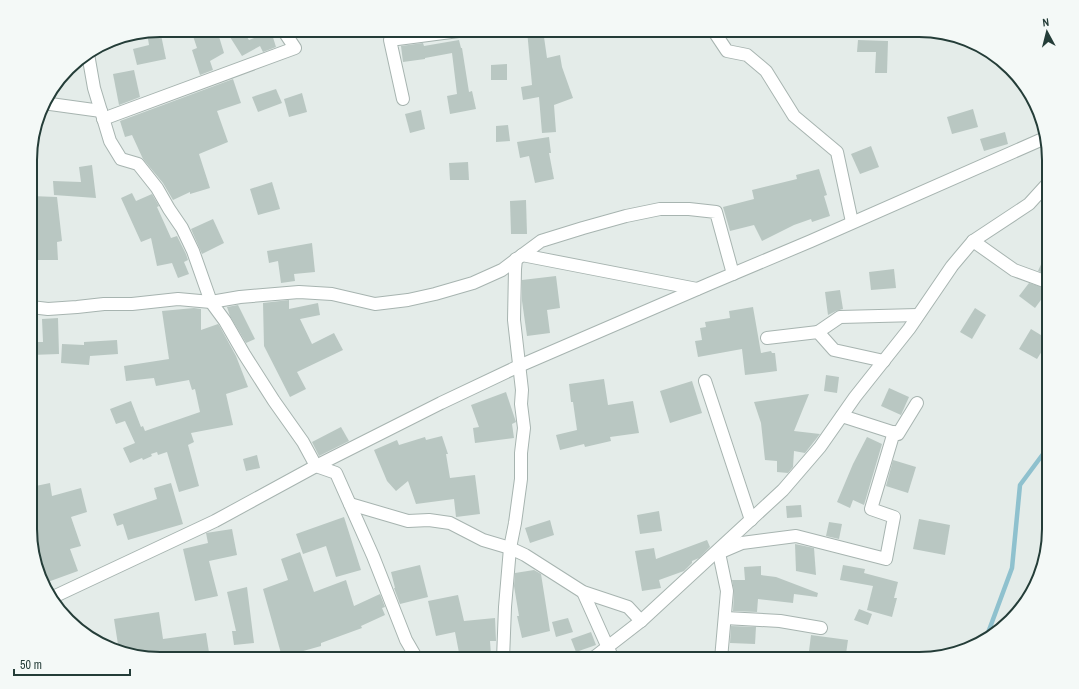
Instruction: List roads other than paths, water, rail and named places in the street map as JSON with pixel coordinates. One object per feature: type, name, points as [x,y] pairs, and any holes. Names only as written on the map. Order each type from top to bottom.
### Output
[{"type":"street","points":[[50,104],[102,115],[295,48],[288,37]]},
{"type":"street","points":[[403,99],[390,40],[413,37]]},
{"type":"street","points":[[718,37],[727,51],[747,54],[766,71],[794,116],[838,152],[852,222]]},
{"type":"street","points":[[89,60],[94,88],[110,141],[121,159],[138,164],[157,188],[182,228],[193,252],[210,302],[225,321],[274,401],[303,442],[316,466],[336,472],[373,556],[406,640],[413,652]]},
{"type":"street","points":[[57,595],[215,521],[316,466],[441,403],[519,366],[812,241],[852,222],[1040,140]]},
{"type":"street","points":[[611,652],[641,621],[716,555],[783,490],[820,447],[918,315],[952,266],[973,241],[1029,204],[1042,190]]},
{"type":"street","points":[[37,308],[48,309],[104,304],[132,304],[178,299],[210,302],[240,297],[299,292],[332,294],[375,304],[408,300],[473,283],[502,270],[541,241],[626,216],[660,209],[689,209],[716,212],[733,274]]},
{"type":"street","points":[[973,241],[1014,270],[1042,280]]},
{"type":"street","points":[[519,257],[697,289]]},
{"type":"street","points":[[503,652],[510,548],[521,479],[521,453],[524,428],[521,404],[522,390],[514,320],[514,269],[519,257]]},
{"type":"street","points":[[767,338],[818,332],[840,317],[918,315]]},
{"type":"street","points":[[818,332],[834,350],[884,361]]},
{"type":"street","points":[[705,381],[751,520]]},
{"type":"street","points":[[842,416],[898,434],[917,403]]},
{"type":"street","points":[[716,555],[742,543],[796,536],[886,559],[894,517],[871,509],[894,432]]},
{"type":"street","points":[[350,504],[408,521],[429,520],[450,523],[483,540],[510,548],[525,555],[583,592],[628,607],[641,621]]},
{"type":"street","points":[[716,555],[727,590],[722,652]]},
{"type":"street","points":[[583,592],[610,652]]},
{"type":"street","points":[[725,618],[780,621],[821,628]]},
{"type":"waterway","points":[[989,630],[1012,568],[1020,485],[1042,455]]}]
